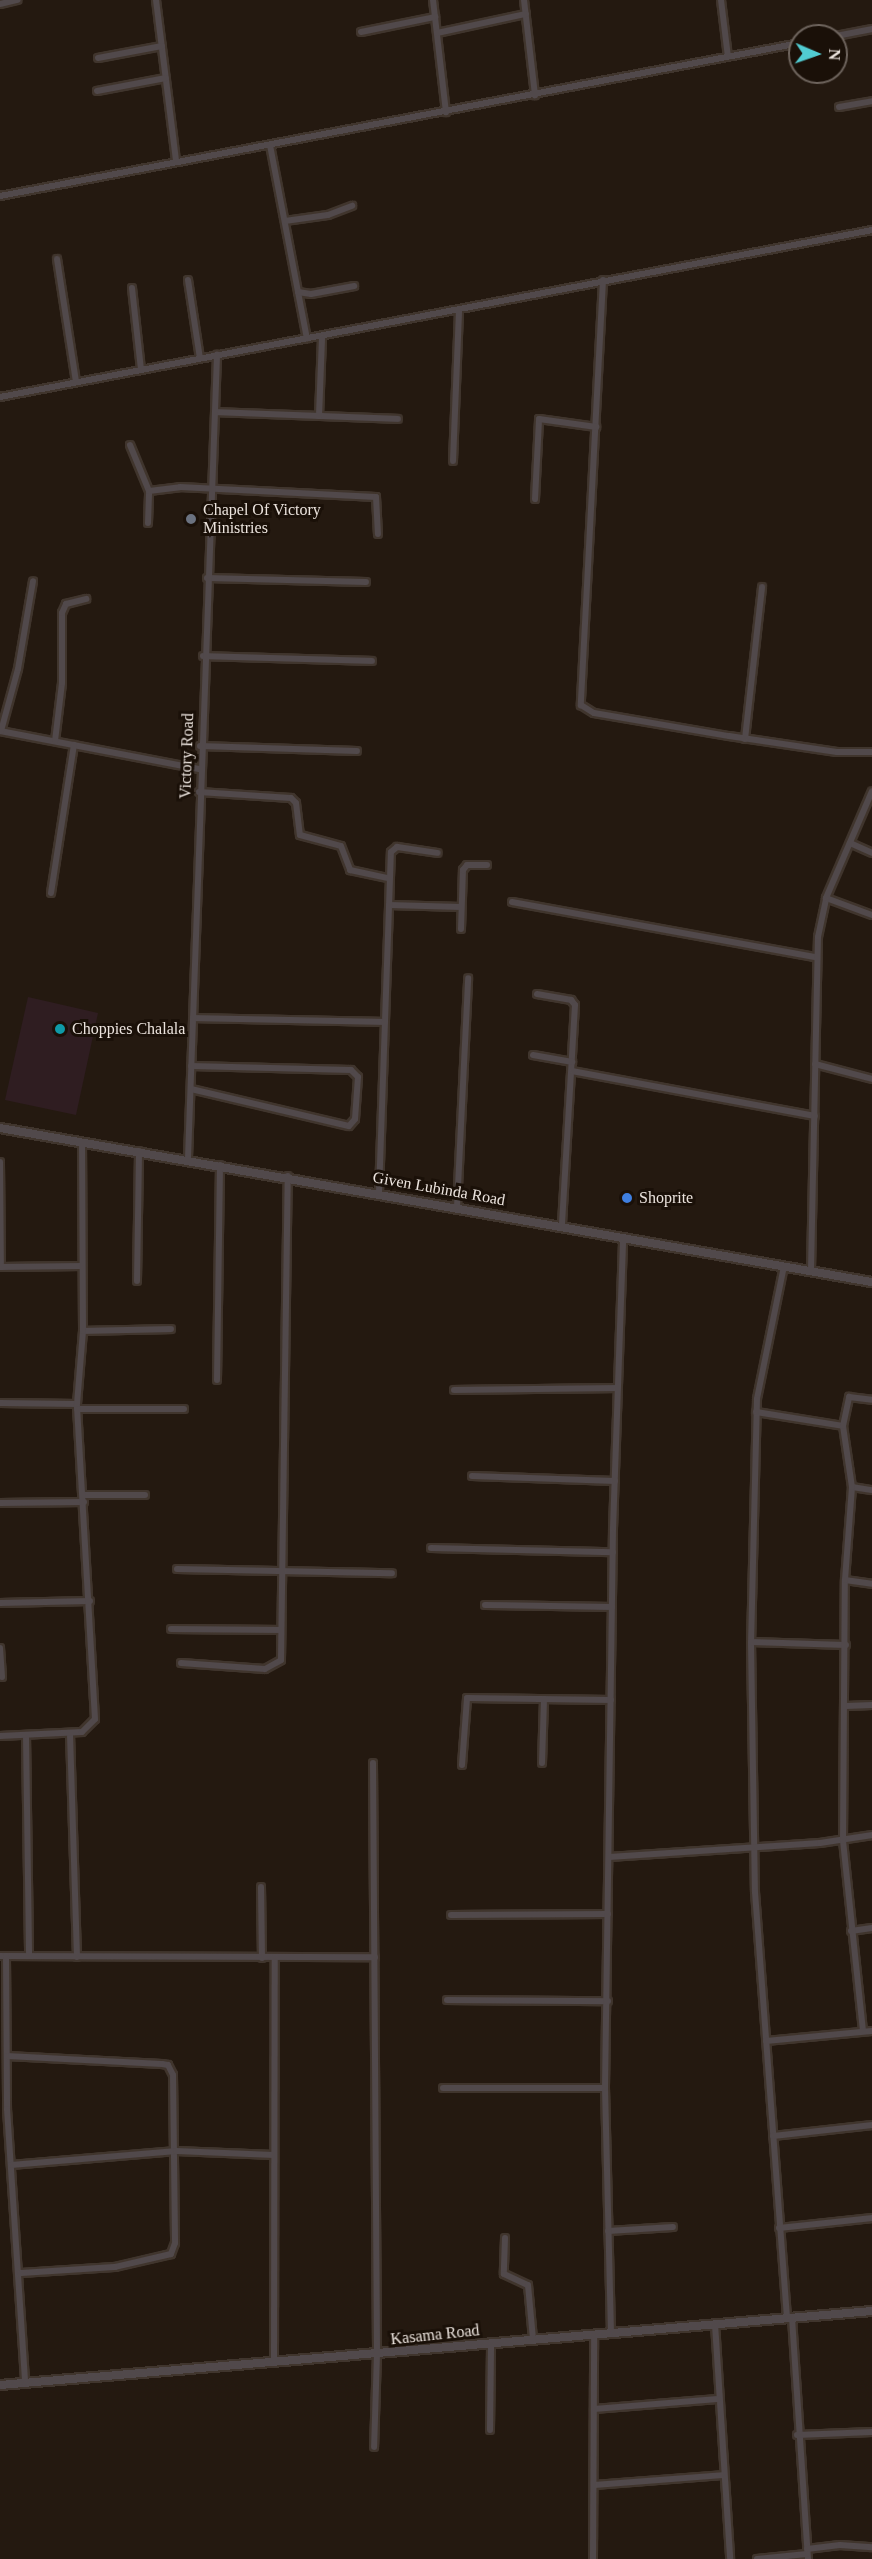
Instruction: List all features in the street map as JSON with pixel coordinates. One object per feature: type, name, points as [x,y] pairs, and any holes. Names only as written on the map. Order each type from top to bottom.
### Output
[{"type":"street","points":[[0,4],[18,0]]},
{"type":"street","points":[[156,0],[176,161]]},
{"type":"street","points":[[433,0],[446,112]]},
{"type":"street","points":[[524,0],[535,95]]},
{"type":"street","points":[[721,0],[728,57]]},
{"type":"street","points":[[437,33],[526,14]]},
{"type":"street","points":[[361,32],[435,17]]},
{"type":"street","points":[[848,34],[872,29]]},
{"type":"street","points":[[98,58],[162,46]]},
{"type":"street","points":[[0,196],[788,46]]},
{"type":"street","points":[[97,91],[166,78]]},
{"type":"street","points":[[839,107],[872,101]]},
{"type":"street","points":[[270,145],[307,339]]},
{"type":"street","points":[[285,221],[328,215],[352,206]]},
{"type":"street","points":[[0,397],[872,230]]},
{"type":"street","points":[[57,259],[76,382]]},
{"type":"street","points":[[188,280],[200,358]]},
{"type":"street","points":[[603,280],[581,705],[594,712],[745,739],[837,753],[872,752]]},
{"type":"street","points":[[298,292],[311,294],[354,286]]},
{"type":"street","points":[[132,288],[141,369]]},
{"type":"street","points":[[453,461],[459,309]]},
{"type":"street","points":[[320,416],[322,337]]},
{"type":"street","name":"Victory Road","points":[[188,1158],[203,656],[217,354]]},
{"type":"street","points":[[216,412],[398,419]]},
{"type":"street","points":[[535,499],[539,419],[596,427]]},
{"type":"street","points":[[130,445],[149,491],[148,523]]},
{"type":"street","points":[[149,491],[180,487],[376,497],[378,534]]},
{"type":"street","points":[[207,578],[366,582]]},
{"type":"street","points":[[33,581],[18,669],[0,731],[200,769]]},
{"type":"street","points":[[745,739],[762,587]]},
{"type":"street","points":[[55,741],[62,683],[62,613],[66,604],[86,599]]},
{"type":"street","points":[[203,656],[372,661]]},
{"type":"street","points":[[51,893],[74,745]]},
{"type":"street","points":[[200,746],[357,751]]},
{"type":"street","points":[[811,1270],[816,957],[826,898],[872,791]]},
{"type":"street","points":[[199,792],[291,798],[296,803],[300,834],[341,846],[350,870],[389,878]]},
{"type":"street","points":[[850,843],[872,853]]},
{"type":"street","points":[[379,1193],[389,878],[392,849],[438,854]]},
{"type":"street","points":[[460,929],[464,867],[487,865]]},
{"type":"street","points":[[826,898],[872,915]]},
{"type":"street","points":[[512,902],[816,957]]},
{"type":"street","points":[[389,905],[461,907]]},
{"type":"street","points":[[457,1207],[468,978]]},
{"type":"street","points":[[537,994],[571,1000],[575,1005],[562,1224]]},
{"type":"street","points":[[193,1018],[385,1022]]},
{"type":"street","points":[[533,1055],[572,1062]]},
{"type":"street","points":[[815,1064],[872,1078]]},
{"type":"street","points":[[191,1066],[351,1070],[358,1077],[355,1119],[349,1126],[191,1089]]},
{"type":"street","points":[[572,1071],[815,1116]]},
{"type":"street","name":"Given Lubinda Road","points":[[0,1128],[188,1158],[562,1224],[872,1282]]},
{"type":"street","points":[[0,1736],[70,1734],[87,1729],[95,1719],[90,1601],[77,1407],[83,1331],[82,1142]]},
{"type":"street","points":[[137,1281],[139,1151]]},
{"type":"street","points":[[0,1162],[0,1267],[82,1266]]},
{"type":"street","points":[[217,1380],[220,1164]]},
{"type":"street","points":[[181,1663],[272,1668],[280,1660],[288,1176]]},
{"type":"street","points":[[611,2333],[605,2088],[613,1552],[623,1237]]},
{"type":"street","points":[[784,1266],[756,1412],[751,1642],[754,1846],[779,2228],[790,2318],[807,2554]]},
{"type":"street","points":[[83,1331],[171,1329]]},
{"type":"street","points":[[454,1390],[617,1388]]},
{"type":"street","points":[[863,2031],[843,1841],[846,1706],[845,1580],[852,1487],[843,1426],[847,1399],[872,1400]]},
{"type":"street","points":[[0,1403],[184,1410]]},
{"type":"street","points":[[756,1412],[843,1426]]},
{"type":"street","points":[[472,1476],[615,1481]]},
{"type":"street","points":[[852,1487],[872,1490]]},
{"type":"street","points":[[0,1503],[146,1495]]},
{"type":"street","points":[[431,1548],[613,1552]]},
{"type":"street","points":[[177,1569],[392,1573]]},
{"type":"street","points":[[845,1580],[872,1584]]},
{"type":"street","points":[[0,1603],[90,1601]]},
{"type":"street","points":[[485,1605],[612,1606]]},
{"type":"street","points":[[171,1629],[281,1630]]},
{"type":"street","points":[[751,1642],[846,1645]]},
{"type":"street","points":[[0,1648],[2,1677]]},
{"type":"street","points":[[462,1765],[467,1698],[610,1700]]},
{"type":"street","points":[[542,1763],[544,1699]]},
{"type":"street","points":[[846,1706],[872,1705]]},
{"type":"street","points":[[70,1734],[77,1957]]},
{"type":"street","points":[[26,1736],[29,1956]]},
{"type":"street","points":[[373,1763],[377,2354],[374,2447]]},
{"type":"street","points":[[609,1857],[843,1841],[872,1835]]},
{"type":"street","points":[[261,1887],[262,1958]]},
{"type":"street","points":[[451,1915],[608,1914]]},
{"type":"street","points":[[851,1931],[872,1928]]},
{"type":"street","points":[[25,2383],[20,2273],[4,2110],[7,2056],[3,1956],[375,1957]]},
{"type":"street","points":[[274,2362],[275,1958]]},
{"type":"street","points":[[447,2000],[608,2001]]},
{"type":"street","points":[[766,2041],[872,2031]]},
{"type":"street","points":[[7,2056],[168,2065],[173,2075],[176,2151],[175,2243],[171,2254],[115,2267],[20,2273]]},
{"type":"street","points":[[443,2088],[605,2088]]},
{"type":"street","points":[[773,2136],[872,2125]]},
{"type":"street","points":[[11,2165],[176,2151],[274,2155]]},
{"type":"street","points":[[779,2228],[872,2218]]},
{"type":"street","points":[[608,2231],[673,2227]]},
{"type":"street","points":[[505,2238],[504,2274],[528,2285],[532,2339]]},
{"type":"street","name":"Kasama Road","points":[[0,2385],[872,2311]]},
{"type":"street","points":[[715,2324],[730,2559]]},
{"type":"street","points":[[593,2559],[594,2334]]},
{"type":"street","points":[[490,2430],[491,2342]]},
{"type":"street","points":[[594,2409],[718,2399]]},
{"type":"street","points":[[797,2435],[872,2432]]},
{"type":"street","points":[[594,2485],[723,2475]]},
{"type":"street","points":[[758,2559],[807,2554],[840,2545],[872,2547]]},
{"type":"shaded area","points":[[28,997],[98,1013],[76,1115],[5,1100]]},
{"type":"place","name":"Chapel Of Victory Ministries","points":[[191,519]]},
{"type":"place","name":"Choppies Chalala","points":[[60,1029]]},
{"type":"place","name":"Shoprite","points":[[627,1198]]}]
